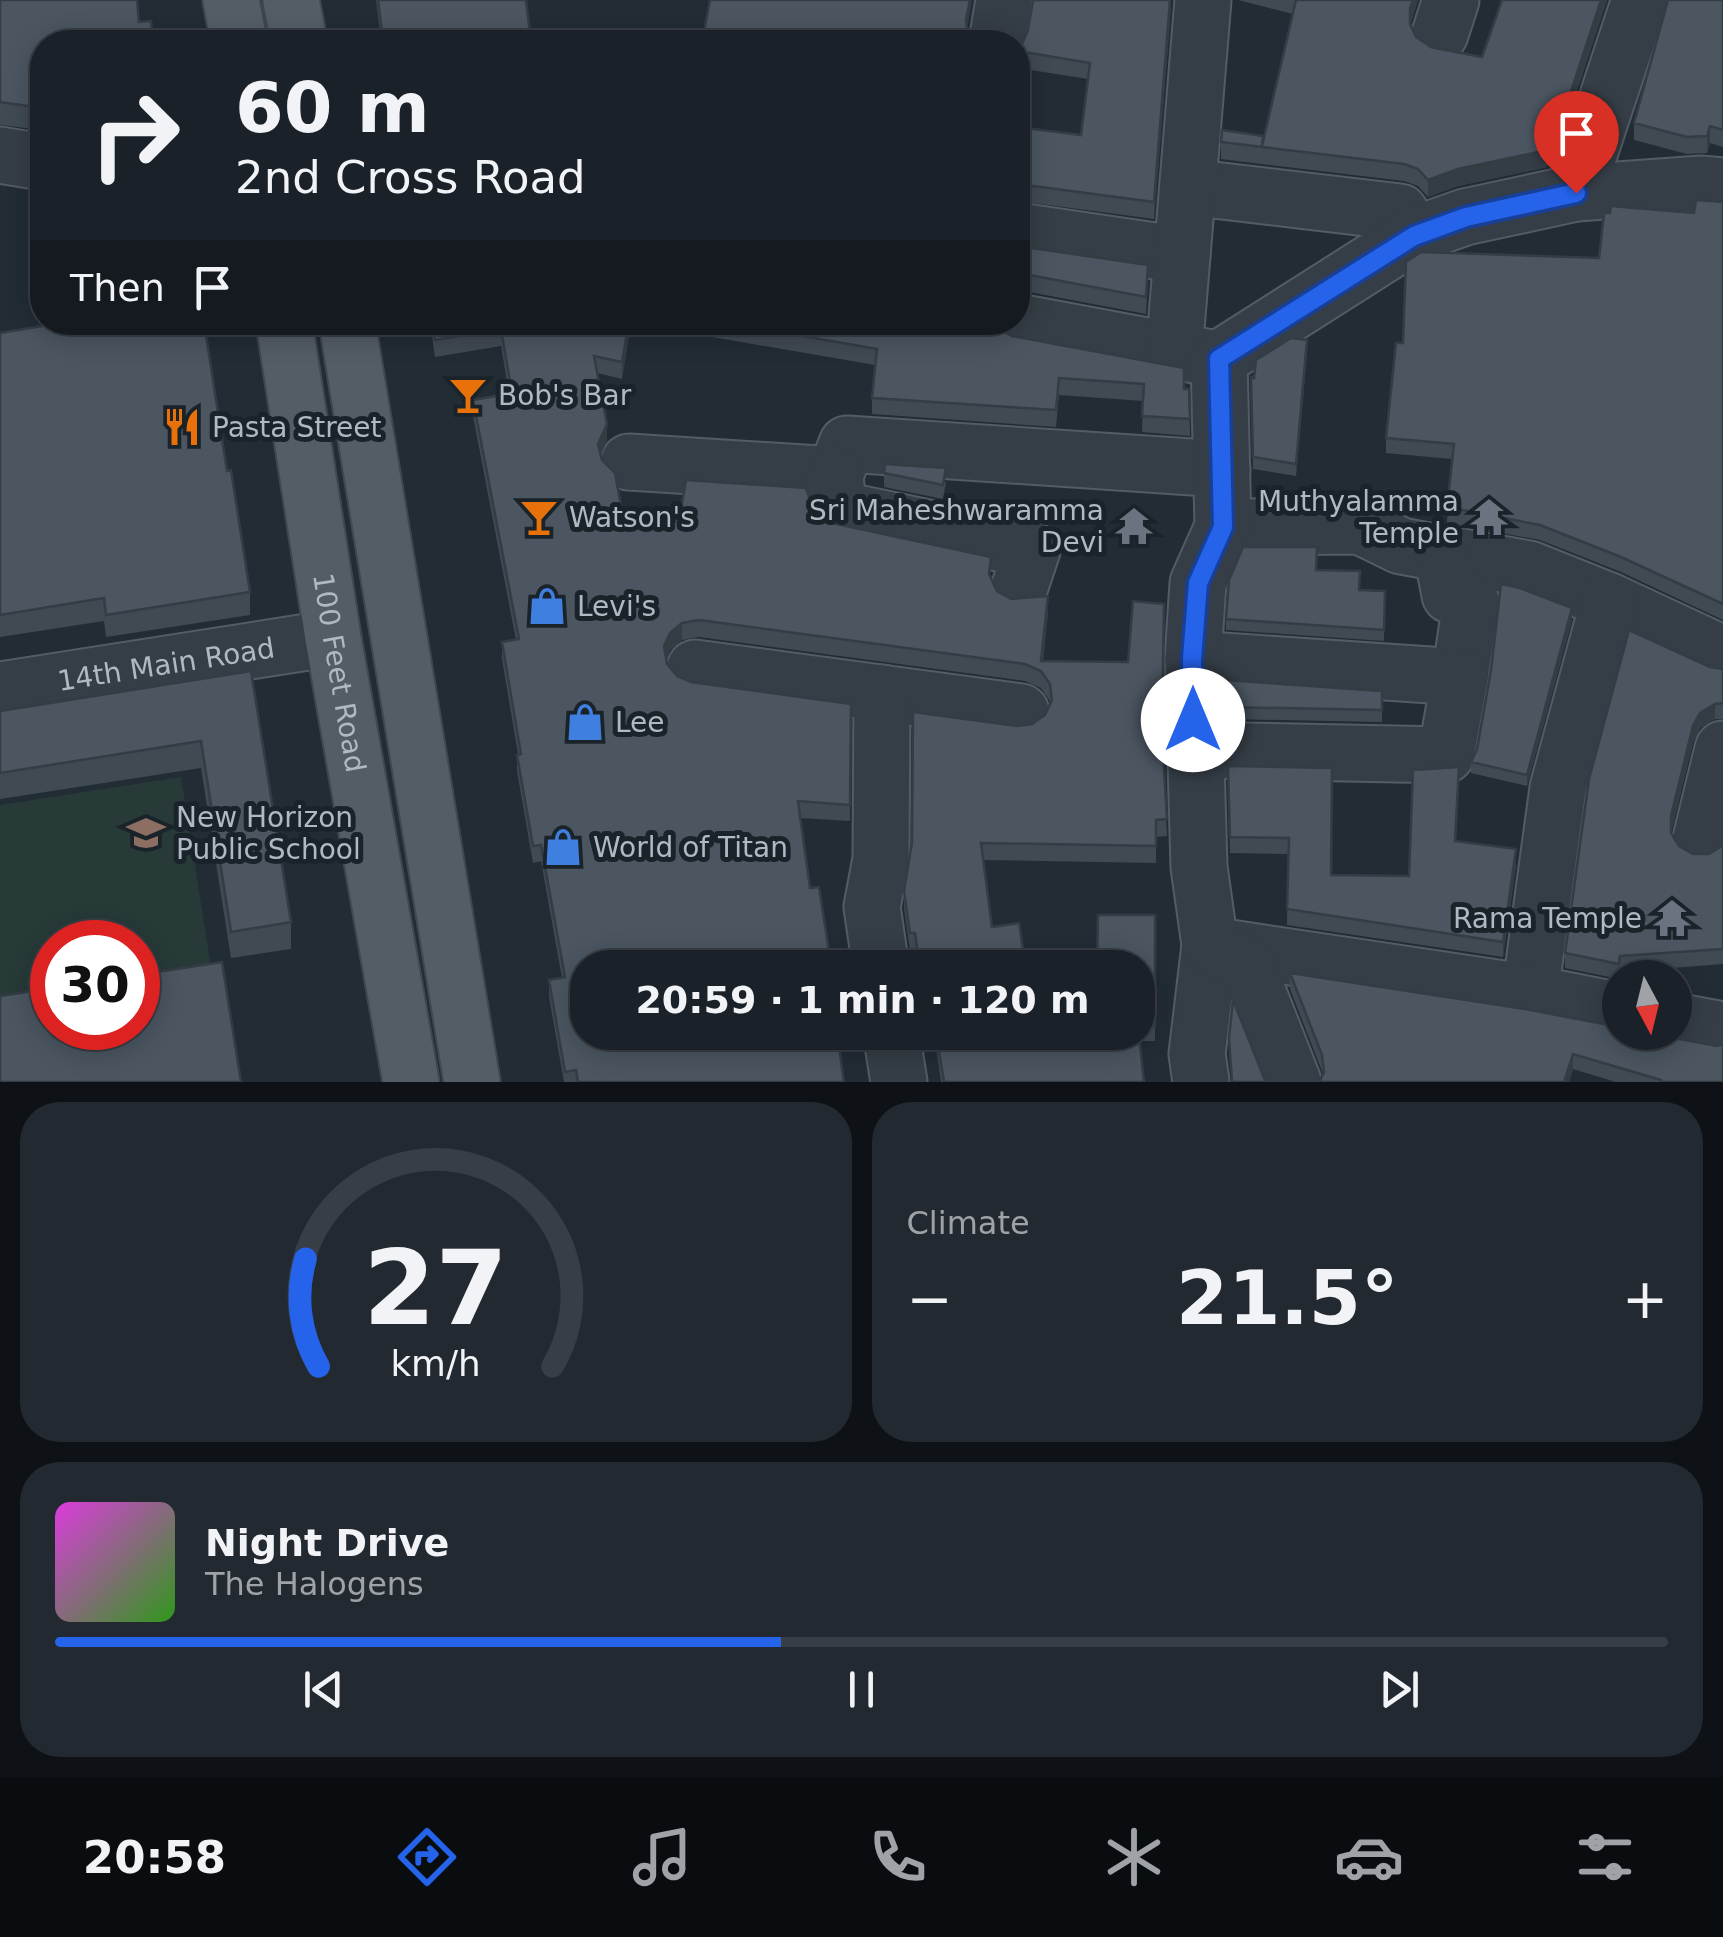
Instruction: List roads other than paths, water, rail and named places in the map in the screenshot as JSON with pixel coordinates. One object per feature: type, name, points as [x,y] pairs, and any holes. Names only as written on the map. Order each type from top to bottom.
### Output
[{"type":"main road","points":[[232,0],[236,30]]},
{"type":"main road","points":[[291,0],[297,30]]},
{"type":"main road","name":"100 Feet Road","points":[[286,335],[333,638],[411,1082]]},
{"type":"main road","points":[[349,335],[472,1082]]},
{"type":"street","points":[[999,30],[1004,0]]},
{"type":"street","points":[[1201,1082],[1197,1054],[1210,944],[1199,867],[1192,659],[1198,583],[1223,527],[1222,469],[1196,356],[1182,255],[1203,0]]},
{"type":"street","points":[[1576,193],[1640,0]]},
{"type":"street","points":[[0,155],[30,160]]},
{"type":"street","points":[[1030,324],[1196,356],[1414,236],[1466,217],[1576,193],[1723,186]]},
{"type":"street","points":[[1188,187],[1400,212],[1414,236]]},
{"type":"street","points":[[1030,233],[1182,255]]},
{"type":"street","points":[[1020,586],[1032,550],[838,510],[835,475],[847,444],[1222,469]]},
{"type":"street","points":[[629,462],[835,475]]},
{"type":"street","points":[[1223,527],[1360,526],[1401,546],[1529,569],[1723,654]]},
{"type":"street","points":[[1194,750],[1446,755],[1471,602],[1450,596],[1442,553]]},
{"type":"street","points":[[1530,993],[1558,788],[1608,601]]},
{"type":"street","name":"14th Main Road","points":[[0,690],[333,638]]},
{"type":"street","points":[[1192,659],[1460,677]]},
{"type":"street","points":[[695,668],[1021,712]]},
{"type":"street","points":[[878,950],[872,907],[881,859],[882,694]]},
{"type":"street","points":[[1700,838],[1723,750]]},
{"type":"street","points":[[1210,944],[1602,1007]]},
{"type":"street","points":[[1210,944],[1247,966],[1293,1082]]},
{"type":"street","points":[[1692,1024],[1723,1030]]},
{"type":"street","points":[[894,1050],[899,1082]]},
{"type":"place","name":"Bob's Bar","points":[[468,395]]},
{"type":"place","name":"Pasta Street","points":[[182,427]]},
{"type":"place","name":"Watson's","points":[[539,517]]},
{"type":"place","name":"Muthyalamma Temple","points":[[1489,517]]},
{"type":"place","name":"Sri Maheshwaramma Devi","points":[[1134,526]]},
{"type":"place","name":"Levi's","points":[[547,606]]},
{"type":"place","name":"Lee","points":[[585,722]]},
{"type":"place","name":"New Horizon Public School","points":[[146,833]]},
{"type":"place","name":"World of Titan","points":[[563,847]]},
{"type":"place","name":"Rama Temple","points":[[1672,918]]}]
